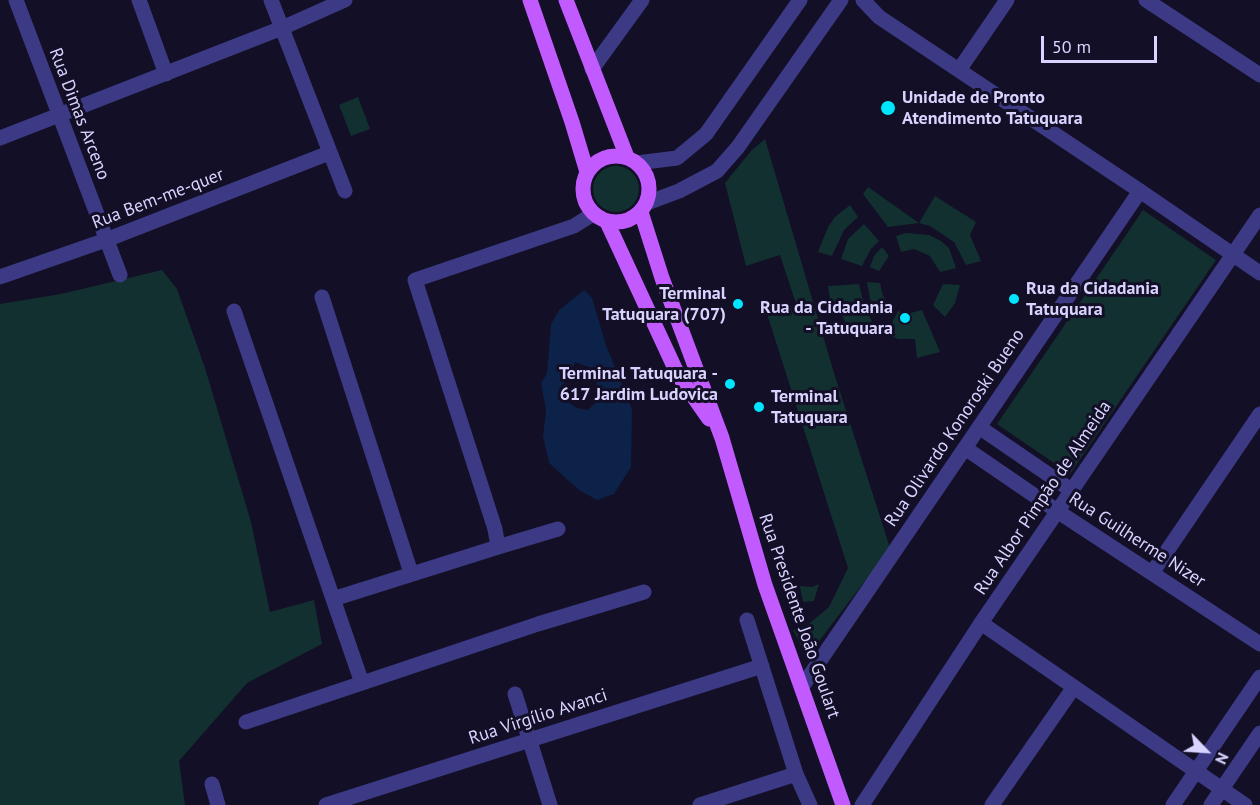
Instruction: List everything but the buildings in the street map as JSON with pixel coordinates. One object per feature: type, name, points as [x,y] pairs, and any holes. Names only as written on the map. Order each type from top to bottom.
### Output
[{"type":"main road","points":[[530,0],[587,172]]},
{"type":"main road","name":"Rua Presidente João Goulart","points":[[566,0],[592,69],[632,160],[645,171],[649,181],[650,192],[644,207],[662,278],[722,438],[765,585],[843,805]]},
{"type":"main road","points":[[632,160],[615,155],[594,164],[587,172],[583,183],[583,194],[586,205],[593,214],[607,222],[626,222],[644,207]]},
{"type":"main road","name":"Rua Presidente João Goulart","points":[[607,222],[678,375],[722,438]]},
{"type":"street","name":"Rua Dimas Arceno","points":[[16,0],[120,275]]},
{"type":"street","points":[[139,0],[166,74]]},
{"type":"street","points":[[271,0],[345,191]]},
{"type":"street","points":[[0,138],[282,28],[345,0]]},
{"type":"street","points":[[592,69],[642,0]]},
{"type":"street","points":[[632,160],[677,158],[706,134],[800,0]]},
{"type":"street","points":[[644,207],[717,171],[753,127],[841,0]]},
{"type":"street","points":[[863,0],[879,17],[1260,273]]},
{"type":"street","points":[[959,70],[1007,0]]},
{"type":"street","points":[[1146,0],[1260,75]]},
{"type":"street","name":"Rua Bem-me-quer","points":[[0,277],[106,240],[329,153]]},
{"type":"street","name":"Rua Olivardo Konoroski Bueno","points":[[802,687],[1140,191]]},
{"type":"street","points":[[498,547],[495,529],[415,280],[574,226],[593,214]]},
{"type":"street","name":"Rua Albor Pimpão de Almeida","points":[[862,805],[981,623],[1260,215]]},
{"type":"street","points":[[322,297],[411,573]]},
{"type":"street","points":[[234,311],[362,683]]},
{"type":"street","points":[[1152,573],[1260,414]]},
{"type":"street","name":"Rua Guilherme Nizer","points":[[979,427],[1071,490]]},
{"type":"street","name":"Rua Guilherme Nizer","points":[[964,448],[1260,644]]},
{"type":"street","points":[[333,599],[411,573],[558,530]]},
{"type":"street","points":[[246,722],[538,624],[644,592]]},
{"type":"street","points":[[747,620],[796,774],[810,805]]},
{"type":"street","points":[[981,623],[1245,805]]},
{"type":"street","name":"Rua Virgílio Avanci","points":[[326,805],[762,666]]},
{"type":"street","points":[[1173,805],[1260,677]]},
{"type":"street","points":[[992,805],[1074,687]]},
{"type":"street","points":[[515,694],[550,805]]},
{"type":"street","points":[[1211,805],[1260,733]]},
{"type":"street","points":[[700,805],[796,774]]},
{"type":"street","points":[[212,784],[218,805]]},
{"type":"green space","points":[[358,97],[370,129],[351,136],[339,105]]},
{"type":"green space","points":[[765,139],[834,373],[890,548],[807,657],[793,630],[804,628],[829,607],[848,568],[767,314],[796,304],[780,255],[746,266],[725,183],[751,151]]},
{"type":"green space","points":[[616,166],[632,173],[639,189],[632,205],[616,212],[600,205],[593,189],[600,173]]},
{"type":"green space","points":[[868,187],[919,223],[888,227],[863,194]]},
{"type":"green space","points":[[935,196],[976,222],[970,235],[981,261],[966,265],[954,242],[930,226],[919,223]]},
{"type":"green space","points":[[850,205],[858,217],[844,230],[832,256],[818,252],[828,227],[835,217]]},
{"type":"green space","points":[[1143,210],[1216,260],[1070,474],[997,424]]},
{"type":"green space","points":[[864,224],[879,241],[871,249],[862,266],[841,259],[848,239]]},
{"type":"green space","points":[[906,233],[929,235],[941,241],[949,248],[956,268],[940,272],[930,256],[914,249],[901,252],[896,236]]},
{"type":"green space","points":[[882,247],[889,256],[879,271],[870,267],[874,256]]},
{"type":"green space","points":[[162,270],[177,289],[205,368],[251,522],[270,612],[314,600],[322,644],[247,683],[179,761],[185,805],[0,805],[0,304],[61,294]]},
{"type":"green space","points":[[867,282],[880,283],[883,296],[889,305],[880,313],[870,299]]},
{"type":"green space","points":[[859,284],[865,309],[872,321],[856,336],[844,320],[840,310],[832,312],[828,286]]},
{"type":"green space","points":[[943,284],[960,285],[955,303],[945,317],[933,305]]},
{"type":"green space","points":[[922,310],[940,352],[917,358],[915,339],[898,339],[886,334],[898,311],[907,314]]},
{"type":"green space","points":[[819,584],[814,601],[803,602],[800,586],[812,587]]},
{"type":"water","points":[[584,290],[592,298],[606,345],[632,409],[631,467],[614,494],[597,500],[579,490],[549,463],[543,436],[546,410],[541,383],[547,373],[551,324],[559,310]],"holes":[[[575,362],[589,367],[599,388],[597,401],[588,410],[577,408],[559,396],[559,389],[568,378]]]},
{"type":"place","name":"Unidade de Pronto Atendimento Tatuquara","points":[[888,108]]},
{"type":"place","name":"Rua da Cidadania Tatuquara","points":[[1014,299]]},
{"type":"place","name":"Terminal Tatuquara (707)","points":[[738,304]]},
{"type":"place","name":"Rua da Cidadania - Tatuquara","points":[[905,318]]},
{"type":"place","name":"Terminal Tatuquara - 617 Jardim Ludovica","points":[[730,384]]},
{"type":"place","name":"Terminal Tatuquara","points":[[759,407]]}]
